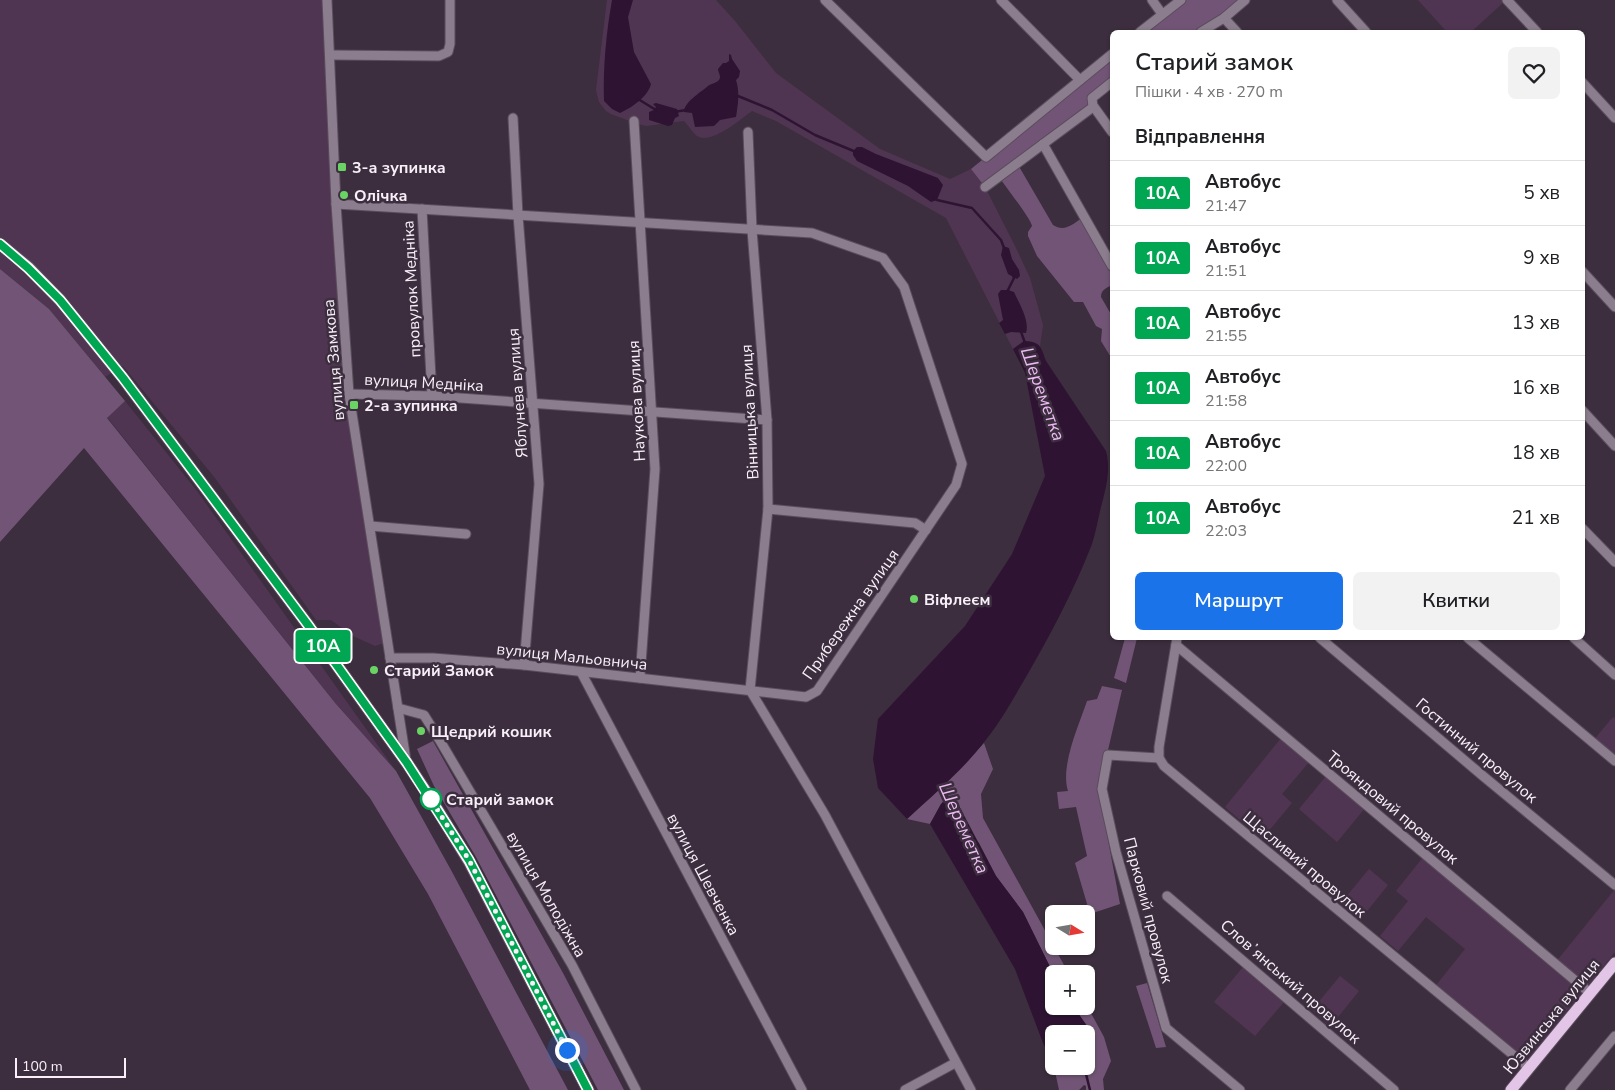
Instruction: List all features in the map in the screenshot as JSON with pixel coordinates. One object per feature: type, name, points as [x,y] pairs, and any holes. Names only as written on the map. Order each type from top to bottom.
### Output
[{"type":"main road","points":[[0,244],[28,268],[60,300],[123,378],[308,625],[407,763],[469,860],[588,1090]]},
{"type":"main road","name":"Юзвинська вулиця","points":[[1512,1090],[1615,963]]},
{"type":"street","name":"вулиця Замкова","points":[[327,0],[336,204],[349,394],[407,763]]},
{"type":"street","points":[[330,55],[439,56],[448,52],[450,44],[450,0]]},
{"type":"street","points":[[825,0],[986,157],[1110,56]]},
{"type":"street","points":[[1001,0],[1080,80]]},
{"type":"street","points":[[1152,0],[1162,14]]},
{"type":"street","points":[[1142,30],[1180,0]]},
{"type":"street","points":[[1204,30],[1224,18],[1245,0]]},
{"type":"street","points":[[1336,0],[1364,30]]},
{"type":"street","points":[[1507,0],[1535,30]]},
{"type":"street","points":[[1224,18],[1235,30]]},
{"type":"street","points":[[984,187],[1093,106],[1092,98],[1110,84]]},
{"type":"street","points":[[1585,85],[1615,117]]},
{"type":"street","points":[[1094,107],[1110,129]]},
{"type":"street","name":"Яблунева вулиця","points":[[513,118],[518,216],[539,484],[524,665]]},
{"type":"street","name":"Наукова вулиця","points":[[634,121],[655,469],[640,678]]},
{"type":"street","name":"Вінницька вулиця","points":[[748,132],[752,230],[767,420],[768,509],[750,690]]},
{"type":"street","points":[[1043,144],[1110,262]]},
{"type":"street","name":"Прибережна вулиця","points":[[336,204],[812,233],[883,258],[904,287],[962,464],[956,485],[817,691],[806,697],[750,690]]},
{"type":"street","name":"провулок Медніка","points":[[422,209],[432,396]]},
{"type":"street","points":[[1585,274],[1615,307]]},
{"type":"street","name":"вулиця Медніка","points":[[349,394],[432,396],[767,420]]},
{"type":"street","points":[[1585,413],[1615,446]]},
{"type":"street","points":[[768,509],[915,523],[926,530]]},
{"type":"street","points":[[370,526],[466,534]]},
{"type":"street","points":[[1585,531],[1615,562]]},
{"type":"street","name":"Гостинний провулок","points":[[1322,640],[1615,885]]},
{"type":"street","points":[[1470,640],[1615,761]]},
{"type":"street","points":[[1576,640],[1615,675]]},
{"type":"street","points":[[1160,758],[1159,747],[1177,641]]},
{"type":"street","name":"Трояндовий провулок","points":[[1177,641],[1590,993]]},
{"type":"street","name":"вулиця Мальовнича","points":[[390,658],[433,658],[524,665],[750,690]]},
{"type":"street","name":"вулиця Шевченка","points":[[581,672],[802,1090]]},
{"type":"street","points":[[750,690],[825,815],[971,1090]]},
{"type":"street","name":"вулиця Молодіжна","points":[[398,711],[424,715],[439,738],[572,965],[636,1090]]},
{"type":"street","name":"Парковий провулок","points":[[1160,758],[1108,755],[1102,789],[1116,852],[1166,1028],[1240,1090]]},
{"type":"street","name":"Щасливий провулок","points":[[1160,758],[1164,766],[1529,1068]]},
{"type":"street","name":"Словʼянський провулок","points":[[1168,896],[1394,1090]]},
{"type":"street","points":[[1570,1090],[1615,1036]]},
{"type":"street","points":[[905,1090],[955,1063]]},
{"type":"shaded area","points":[[0,0],[327,0],[349,394],[387,642],[375,646],[353,636],[331,620],[316,620],[215,478],[123,366],[105,377],[49,309],[0,269]]},
{"type":"shaded area","points":[[607,0],[716,0],[776,73],[880,149],[950,179],[971,169],[985,187],[1030,278],[1043,325],[1040,346],[1029,341],[1013,349],[946,218],[776,121],[752,111],[726,130],[703,138],[697,136],[684,121],[646,126],[606,111],[599,102],[596,90]]},
{"type":"shaded area","points":[[1181,0],[1245,0],[1204,30],[1143,30]]},
{"type":"shaded area","points":[[1418,0],[1506,0],[1473,30],[1445,30]]},
{"type":"shaded area","points":[[1110,56],[1110,84],[1092,98],[1093,107],[1017,163],[1053,225],[1065,228],[1085,216],[1110,262],[1110,286],[1103,290],[1101,297],[1110,313],[1110,356],[1101,341],[1102,329],[1096,326],[1083,302],[1074,302],[1037,256],[1028,236],[1032,226],[1031,222],[999,177],[985,187],[971,169]]},
{"type":"shaded area","points":[[0,269],[49,309],[125,401],[107,418],[336,704],[396,771],[568,1090],[530,1090],[428,894],[370,798],[84,448],[0,542]]},
{"type":"shaded area","points":[[125,401],[197,491],[396,771],[336,704],[107,417]]},
{"type":"shaded area","points":[[1124,640],[1137,640],[1126,683],[1114,678]]},
{"type":"shaded area","points":[[1102,686],[1122,690],[1105,763],[1100,797],[1120,904],[1095,912],[1095,905],[1087,905],[1075,863],[1087,856],[1076,807],[1059,809],[1057,792],[1068,791],[1066,770],[1075,733],[1087,701],[1097,699]]},
{"type":"shaded area","points":[[1613,717],[1615,718],[1615,762],[1592,742]]},
{"type":"shaded area","points":[[1282,737],[1310,761],[1282,794],[1292,803],[1262,839],[1225,807]]},
{"type":"shaded area","points":[[433,741],[563,973],[624,1090],[598,1090],[476,857],[434,786],[417,749]]},
{"type":"shaded area","points":[[984,743],[993,769],[981,794],[983,818],[1045,930],[1045,955],[1059,955],[1064,965],[1049,965],[1023,912],[996,876],[979,843],[941,804],[930,824],[907,819],[942,787]]},
{"type":"shaded area","points":[[1327,775],[1366,807],[1337,842],[1299,809]]},
{"type":"shaded area","points":[[1424,856],[1555,963],[1615,889],[1615,952],[1523,1064],[1433,989],[1465,949],[1426,917],[1398,951],[1380,936],[1408,901],[1396,891]]},
{"type":"shaded area","points":[[1369,869],[1388,885],[1360,920],[1341,903]]},
{"type":"shaded area","points":[[1243,967],[1284,1002],[1255,1036],[1214,1002]]},
{"type":"shaded area","points":[[1340,976],[1359,991],[1330,1027],[1312,1010]]},
{"type":"shaded area","points":[[1147,983],[1166,1047],[1156,1048],[1136,986]]},
{"type":"shaded area","points":[[1079,1015],[1092,1015],[1104,1037],[1111,1061],[1103,1079],[1104,1090],[1086,1090],[1084,1085],[1079,1090],[1059,1090],[1056,1075],[1095,1075],[1095,1025],[1086,1025]]},
{"type":"water","points":[[612,0],[633,0],[628,17],[634,52],[651,84],[643,98],[620,113],[612,109],[604,101],[605,51]]},
{"type":"water","points":[[729,54],[740,71],[739,77],[736,80],[738,103],[736,117],[720,120],[714,126],[695,127],[692,113],[684,112],[685,108],[689,101],[709,85],[719,81],[718,69],[723,63],[729,61]]},
{"type":"water","points":[[656,103],[677,109],[679,116],[675,118],[672,125],[668,126],[649,120],[649,112],[654,110],[656,107],[653,104]]},
{"type":"water","points":[[857,147],[862,147],[938,178],[943,185],[937,200],[931,202],[908,186],[857,161],[853,151]]},
{"type":"water","points":[[1003,246],[1009,248],[1012,259],[1019,270],[1020,276],[1017,279],[1008,274],[1001,255]]},
{"type":"water","points":[[1001,290],[1014,292],[1027,323],[1026,333],[1011,332],[1005,334],[999,323],[1003,320],[998,294]]},
{"type":"water","points":[[1024,341],[1040,346],[1046,361],[1106,451],[1107,479],[1096,530],[1078,578],[1062,612],[1002,718],[968,762],[907,819],[878,788],[873,759],[878,719],[965,626],[1012,554],[1045,476],[1025,373],[1013,349]]},
{"type":"water","points":[[947,797],[957,802],[996,876],[1023,912],[1049,965],[1045,965],[1045,1015],[1079,1015],[1086,1025],[1045,1025],[1045,1047],[1015,969],[930,824]]},
{"type":"waterway","name":"Шереметка","points":[[735,97],[738,96],[772,110],[815,135],[856,152]]},
{"type":"waterway","name":"Шереметка","points":[[638,99],[656,110]]},
{"type":"waterway","name":"Шереметка","points":[[674,112],[686,110]]},
{"type":"waterway","name":"Шереметка","points":[[934,198],[972,208],[1001,240],[1004,248]]},
{"type":"waterway","name":"Шереметка","points":[[1009,293],[1008,290],[1014,278],[1013,275]]},
{"type":"waterway","name":"Шереметка","points":[[1020,329],[1025,343]]},
{"type":"waterway","name":"Шереметка","points":[[942,784],[948,799]]},
{"type":"waterway","name":"Шереметка","points":[[1086,1075],[1090,1090]]},
{"type":"bus line","name":"10А","points":[[0,244],[28,268],[60,300],[123,378],[308,625],[407,763],[469,860],[588,1090]]},
{"type":"place","name":"3-а зупинка","points":[[342,167]]},
{"type":"place","name":"Олічка","points":[[344,195]]},
{"type":"place","name":"2-а зупинка","points":[[354,405]]},
{"type":"place","name":"Віфлеєм","points":[[914,599]]},
{"type":"place","name":"Старий Замок","points":[[374,670]]},
{"type":"place","name":"Щедрий кошик","points":[[421,731]]},
{"type":"place","name":"Старий замок","points":[[431,799]]},
{"type":"route","points":[[431,799],[427,793],[469,860],[567,1050]]}]
